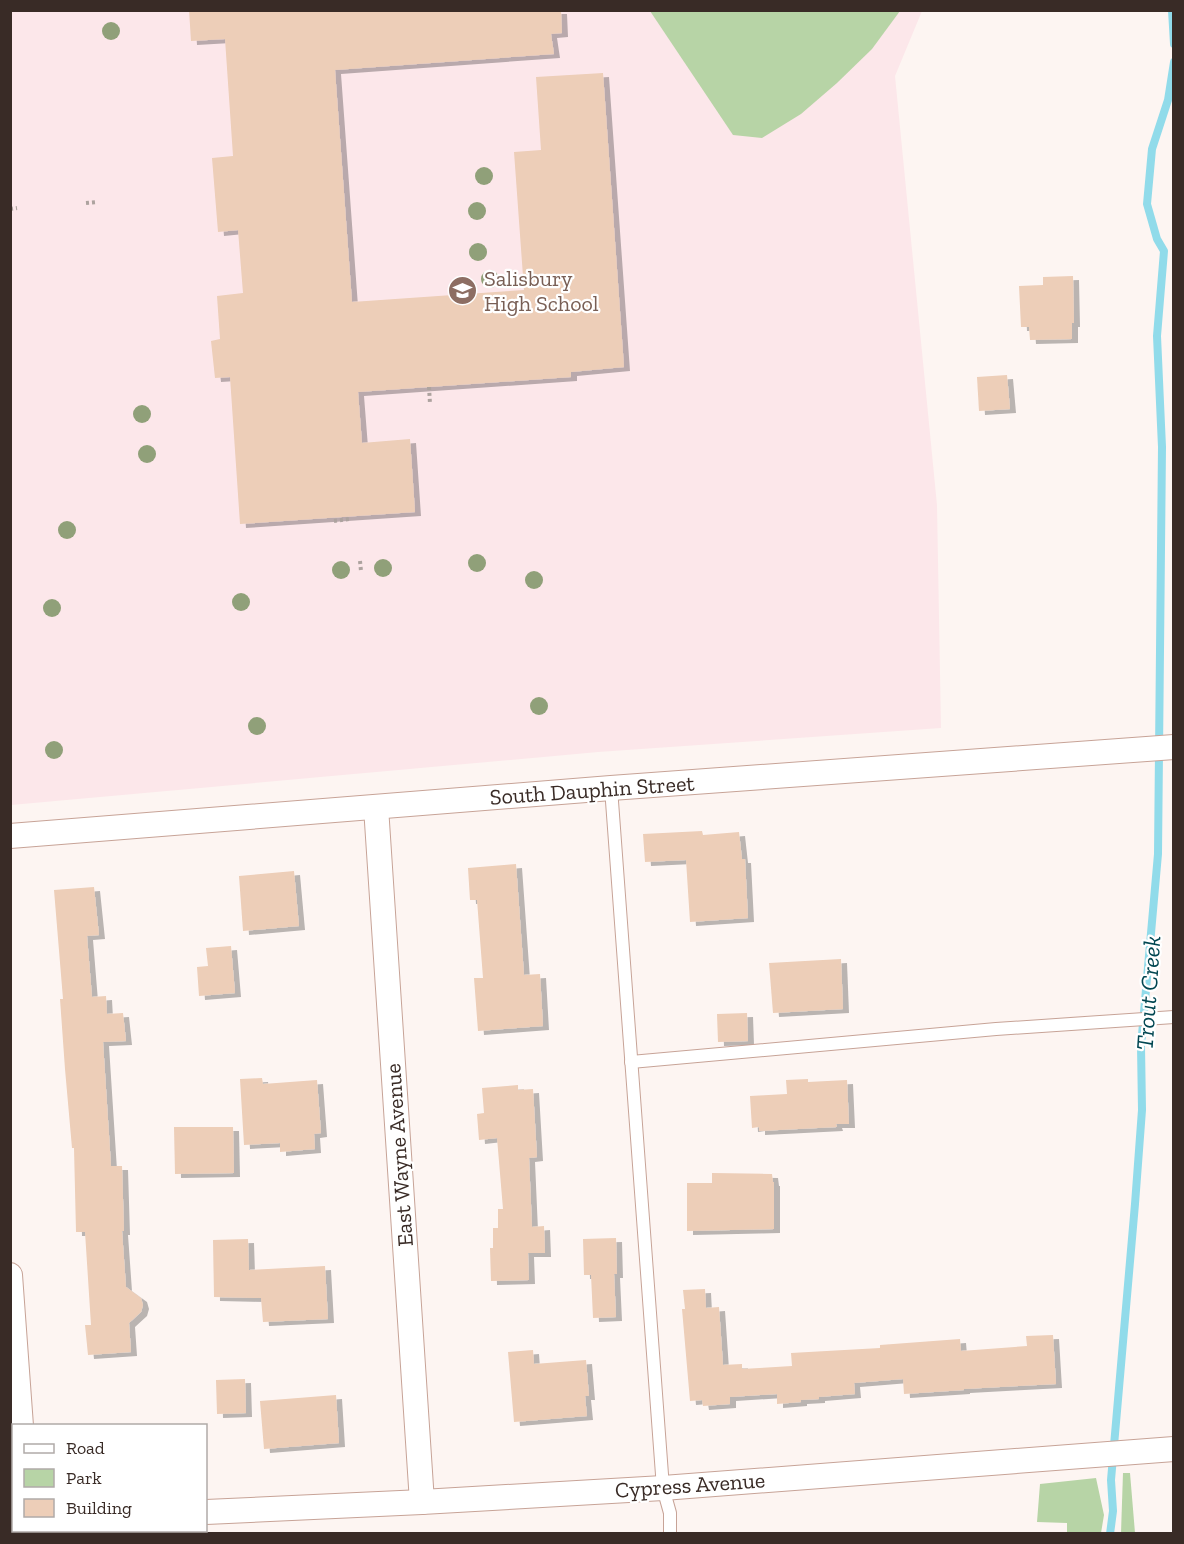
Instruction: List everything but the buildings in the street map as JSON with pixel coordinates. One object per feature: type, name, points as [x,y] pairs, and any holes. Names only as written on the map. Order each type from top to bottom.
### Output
[{"type":"street","name":"South Dauphin Street","points":[[10,836],[611,788],[1173,747]]},
{"type":"street","name":"East Wayne Avenue","points":[[376,807],[422,1502]]},
{"type":"street","points":[[10,1275],[21,1424]]},
{"type":"street","name":"Cypress Avenue","points":[[207,1512],[663,1488],[1165,1450]]},
{"type":"lane","points":[[611,788],[663,1488],[670,1514],[670,1533]]},
{"type":"lane","points":[[631,1062],[996,1029],[1128,1022],[1173,1017]]},
{"type":"path","points":[[86,203],[97,202]]},
{"type":"path","points":[[10,208],[17,208]]},
{"type":"path","points":[[429,387],[430,404]]},
{"type":"path","points":[[334,521],[349,519]]},
{"type":"path","points":[[360,561],[361,570]]},
{"type":"shaded area","name":"Salisbury High School","points":[[11,11],[922,11],[895,76],[937,505],[941,728],[598,752],[11,805]]},
{"type":"green space","points":[[650,11],[900,11],[872,49],[837,83],[801,114],[762,138],[733,135]]},
{"type":"green space","points":[[1123,1473],[1130,1473],[1135,1533],[1121,1533]]},
{"type":"green space","points":[[1096,1478],[1104,1515],[1101,1533],[1067,1533],[1067,1523],[1037,1522],[1040,1484]]},
{"type":"waterway","name":"Trout Creek","points":[[1172,10],[1174,44]]},
{"type":"waterway","name":"Trout Creek","points":[[1110,1534],[1113,1511],[1111,1480],[1142,1110],[1141,1046],[1158,854],[1162,447],[1157,336],[1164,251],[1157,239],[1147,204],[1152,149],[1168,100],[1174,62]]},
{"type":"place","name":"Salisbury High School","points":[[463,291]]}]
